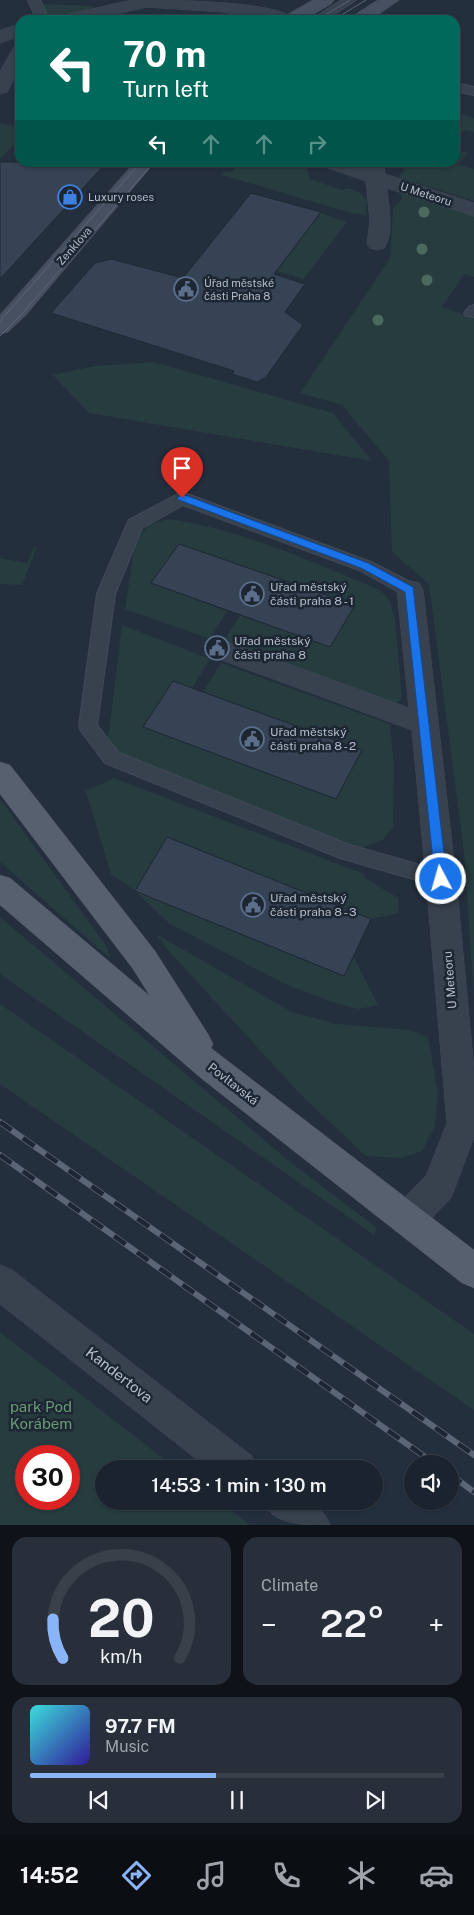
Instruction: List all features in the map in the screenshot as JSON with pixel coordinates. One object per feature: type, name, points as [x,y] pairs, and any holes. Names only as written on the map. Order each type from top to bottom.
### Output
[{"type":"main road","points":[[300,15],[325,0]]},
{"type":"main road","points":[[356,8],[390,0]]},
{"type":"main road","name":"Zenklova","points":[[0,327],[18,310],[142,167]]},
{"type":"main road","points":[[0,773],[144,960],[213,1069]]},
{"type":"main road","name":"Povltavská","points":[[0,887],[213,1069],[474,1271]]},
{"type":"street","points":[[102,0],[147,1],[223,7],[274,15]]},
{"type":"street","points":[[89,15],[147,1]]},
{"type":"street","points":[[0,38],[15,31]]},
{"type":"street","points":[[0,88],[15,60]]},
{"type":"street","name":"U Meteoru","points":[[355,167],[376,171],[474,210]]},
{"type":"street","points":[[376,171],[380,221],[377,244]]},
{"type":"street","name":"U Meteoru","points":[[407,1219],[438,1187],[462,1123],[441,879],[410,590]]},
{"type":"street","points":[[228,652],[424,724]]},
{"type":"street","name":"Kandertova","points":[[0,1282],[227,1460]]},
{"type":"street","points":[[292,1510],[311,1525]]},
{"type":"lane","points":[[34,0],[41,15]]},
{"type":"lane","points":[[333,15],[356,8]]},
{"type":"lane","points":[[343,15],[356,8]]},
{"type":"lane","points":[[460,88],[474,91]]},
{"type":"lane","points":[[410,590],[365,566],[182,498],[135,524],[106,594],[88,726],[112,758],[348,852],[441,879]]},
{"type":"green space","points":[[42,5],[91,6],[95,8],[66,15],[47,15]]},
{"type":"green space","points":[[460,114],[474,118],[474,132],[466,130],[460,132]]},
{"type":"green space","points":[[0,123],[15,126],[15,145],[0,158]]},
{"type":"green space","points":[[460,151],[468,153],[460,163]]},
{"type":"green space","points":[[460,166],[474,169],[474,201],[398,177],[404,171],[402,167]]},
{"type":"green space","points":[[236,167],[306,167],[310,179],[342,190],[349,188],[360,193],[366,199],[366,215],[351,213],[222,175],[226,171],[231,172]]},
{"type":"green space","points":[[401,191],[474,215],[474,277],[464,274],[442,307],[474,318],[474,998],[464,852],[429,584],[392,552],[389,461],[342,405],[300,393],[390,258],[393,209],[402,199]]},
{"type":"green space","points":[[318,212],[347,222],[304,279],[277,271],[315,219],[319,217]]},
{"type":"green space","points":[[154,362],[333,413],[372,461],[89,413],[53,375],[95,366]]},
{"type":"green space","points":[[167,519],[221,530],[275,547],[380,590],[389,599],[395,619],[402,698],[396,703],[386,701],[224,641],[240,615],[330,647],[354,605],[179,544],[151,583],[227,611],[210,639],[125,609],[135,544],[147,526]]},
{"type":"green space","points":[[34,547],[37,547],[22,585],[0,584],[0,558],[27,563]]},
{"type":"green space","points":[[122,625],[210,659],[192,688],[173,681],[143,727],[335,799],[362,750],[203,692],[221,663],[390,724],[394,766],[393,827],[383,840],[362,848],[118,755],[108,739]]},
{"type":"green space","points":[[114,778],[364,874],[365,878],[398,898],[399,913],[371,919],[167,838],[135,891],[111,874],[86,791]]},
{"type":"green space","points":[[0,799],[107,947],[111,959],[0,862]]},
{"type":"green space","points":[[135,891],[343,976],[353,956],[378,1005],[359,1009],[338,1004],[285,984],[170,924]]},
{"type":"green space","points":[[0,917],[289,1161],[377,1228],[374,1235],[0,974]]},
{"type":"green space","points":[[156,934],[292,1012],[337,1024],[411,1030],[428,1037],[438,1094],[435,1126],[422,1151],[402,1158],[366,1156],[303,1097],[167,949]]},
{"type":"green space","points":[[0,1004],[474,1334],[474,1410],[0,1084]]},
{"type":"green space","name":"park Pod Korábem","points":[[0,1332],[165,1460],[95,1460],[95,1510],[231,1510],[250,1525],[0,1525]]},
{"type":"building","points":[[0,162],[15,162],[15,167],[102,167],[0,279]]},
{"type":"building","name":"Úřad městské části Praha 8","points":[[251,193],[321,212],[274,274],[305,284],[285,312],[303,325],[266,377],[257,382],[232,374],[234,371],[51,313],[95,263],[111,259],[183,278]]},
{"type":"building","name":"Uřad městský části praha 8 - 1","points":[[179,544],[355,605],[330,647],[151,583]]},
{"type":"building","name":"Uřad městský části praha 8 - 2","points":[[173,681],[362,750],[336,799],[143,727]]},
{"type":"building","name":"Uřad městský části praha 8 - 3","points":[[167,837],[371,919],[344,976],[135,891]]},
{"type":"tram line","points":[[325,15],[350,0]]},
{"type":"tram line","points":[[341,15],[366,0]]},
{"type":"tram line","points":[[0,321],[137,167]]},
{"type":"tram line","points":[[0,336],[20,316],[150,167]]},
{"type":"railway","points":[[0,1122],[474,1455]]},
{"type":"railway","points":[[0,1155],[422,1455]]},
{"type":"railway","points":[[459,1481],[474,1492]]},
{"type":"place","name":"Luxury roses","points":[[70,197]]},
{"type":"place","name":"Úřad městské části Praha 8","points":[[186,289]]},
{"type":"place","name":"Uřad městský části praha 8 - 1","points":[[252,594]]},
{"type":"place","name":"Uřad městský části praha 8","points":[[217,648]]},
{"type":"place","name":"Uřad městský části praha 8 - 2","points":[[252,739]]},
{"type":"place","name":"Uřad městský části praha 8 - 3","points":[[253,905]]},
{"type":"route","points":[[182,498],[365,566],[410,590],[441,879]]}]
